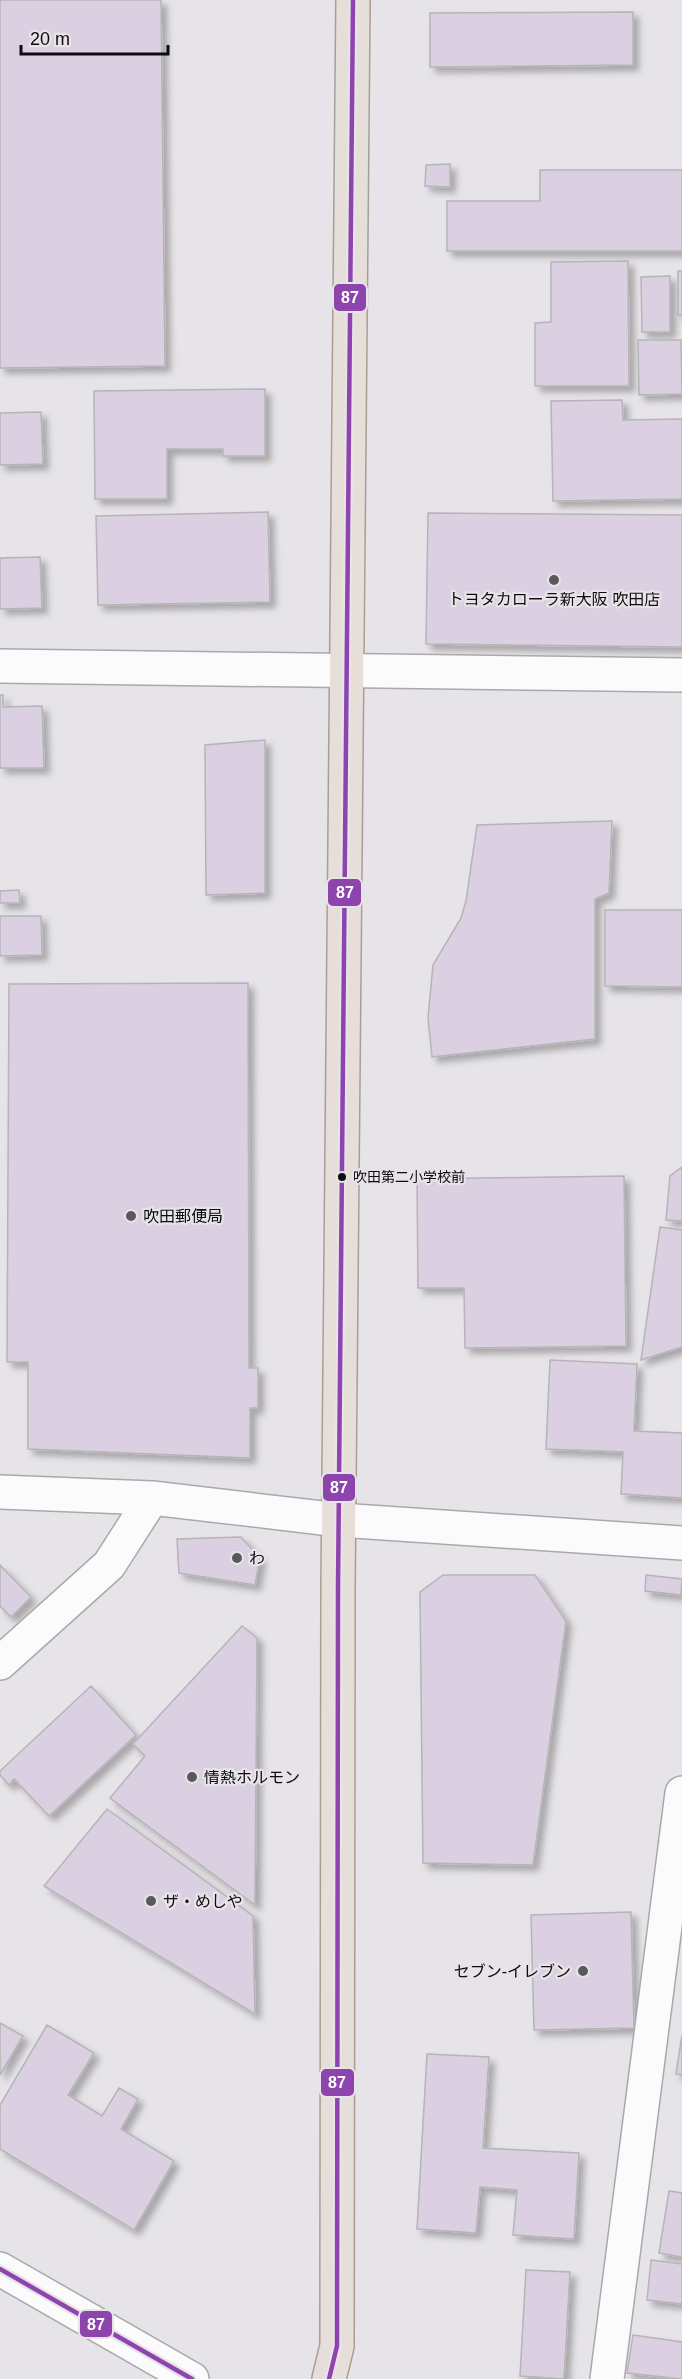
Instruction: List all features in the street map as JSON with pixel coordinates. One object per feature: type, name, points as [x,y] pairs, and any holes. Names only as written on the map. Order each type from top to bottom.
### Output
[{"type":"highway","points":[[328,2379],[337,2346],[339,1520],[354,0]]},
{"type":"street","points":[[0,666],[682,675]]},
{"type":"street","points":[[0,1492],[152,1498],[339,1520],[682,1543]]},
{"type":"street","points":[[0,1664],[109,1565],[152,1498]]},
{"type":"street","points":[[607,2379],[674,1913],[682,1794]]},
{"type":"street","points":[[0,2269],[192,2379]]},
{"type":"building","points":[[0,0],[161,0],[165,366],[0,368]]},
{"type":"building","points":[[633,12],[633,65],[430,67],[430,13]]},
{"type":"building","points":[[450,164],[450,187],[425,186],[426,165]]},
{"type":"building","points":[[540,170],[682,170],[682,251],[447,251],[447,201],[540,201]]},
{"type":"building","points":[[628,261],[629,386],[535,386],[535,323],[551,322],[551,262]]},
{"type":"building","points":[[678,271],[682,271],[682,315],[678,315]]},
{"type":"building","points":[[670,276],[670,332],[642,332],[641,277]]},
{"type":"building","points":[[638,340],[681,340],[682,394],[639,395]]},
{"type":"building","points":[[265,389],[265,456],[223,456],[223,449],[167,449],[167,499],[95,499],[94,391]]},
{"type":"building","points":[[622,400],[623,420],[682,419],[682,499],[553,501],[551,401]]},
{"type":"building","points":[[41,412],[43,464],[0,465],[0,413]]},
{"type":"building","points":[[268,512],[270,602],[98,605],[96,516]]},
{"type":"building","name":"トヨタカローラ新大阪 吹田店","points":[[428,513],[682,515],[682,647],[426,644]]},
{"type":"building","points":[[40,557],[42,608],[0,609],[0,558]]},
{"type":"building","points":[[0,695],[3,695],[3,707],[42,706],[44,768],[0,768]]},
{"type":"building","points":[[265,740],[265,893],[206,895],[205,745]]},
{"type":"building","points":[[612,821],[609,893],[595,899],[595,1039],[432,1057],[428,1018],[433,965],[461,918],[466,901],[477,825]]},
{"type":"building","points":[[19,890],[20,903],[0,903],[0,891]]},
{"type":"building","points":[[605,910],[682,910],[682,987],[605,986]]},
{"type":"building","points":[[0,916],[41,916],[42,955],[0,956]]},
{"type":"building","points":[[248,983],[249,1368],[258,1368],[258,1408],[250,1408],[250,1458],[28,1449],[28,1362],[7,1362],[9,984]]},
{"type":"building","points":[[682,1167],[682,1221],[666,1220],[670,1176]]},
{"type":"building","points":[[624,1176],[626,1346],[465,1348],[464,1288],[418,1288],[417,1179]]},
{"type":"building","points":[[660,1227],[682,1230],[682,1347],[641,1360]]},
{"type":"building","points":[[550,1360],[637,1364],[634,1431],[682,1433],[682,1498],[621,1494],[623,1452],[546,1449]]},
{"type":"building","points":[[241,1537],[260,1558],[255,1585],[179,1573],[177,1539]]},
{"type":"building","points":[[0,1565],[31,1597],[11,1617],[0,1606]]},
{"type":"building","points":[[443,1575],[535,1575],[566,1621],[533,1865],[423,1863],[420,1592]]},
{"type":"building","points":[[646,1575],[682,1579],[681,1595],[645,1591]]},
{"type":"building","name":"情熱ホルモン","points":[[242,1626],[257,1638],[255,1905],[110,1798],[145,1756],[133,1744]]},
{"type":"building","points":[[91,1686],[136,1735],[49,1816],[14,1779],[9,1785],[0,1775],[0,1771]]},
{"type":"building","name":"ザ・めしや","points":[[107,1809],[253,1916],[255,2014],[44,1886]]},
{"type":"building","name":"セブン-イレブン","points":[[631,1912],[634,2028],[534,2030],[531,1915]]},
{"type":"building","points":[[0,2023],[23,2036],[0,2075]]},
{"type":"building","points":[[47,2025],[94,2053],[68,2095],[102,2116],[119,2088],[138,2099],[121,2129],[174,2161],[134,2230],[0,2149],[0,2105]]},
{"type":"building","points":[[682,2035],[682,2075],[676,2074]]},
{"type":"building","points":[[427,2054],[489,2057],[483,2148],[579,2153],[574,2239],[513,2235],[517,2190],[480,2187],[476,2233],[417,2229]]},
{"type":"building","points":[[669,2191],[682,2193],[682,2257],[659,2253]]},
{"type":"building","points":[[651,2260],[682,2264],[682,2304],[647,2300]]},
{"type":"building","points":[[526,2270],[570,2272],[564,2379],[520,2376]]},
{"type":"building","points":[[633,2335],[682,2342],[682,2379],[627,2373]]},
{"type":"transit line","name":"87","points":[[329,2379],[337,2346],[338,1587],[353,0]]},
{"type":"transit line","name":"87","points":[[0,2269],[192,2379]]},
{"type":"place","name":"トヨタカローラ新大阪 吹田店","points":[[554,580]]},
{"type":"place","name":"吹田第二小学校前","points":[[342,1177]]},
{"type":"place","name":"吹田郵便局","points":[[131,1216]]},
{"type":"place","name":"わ","points":[[237,1558]]},
{"type":"place","name":"情熱ホルモン","points":[[192,1777]]},
{"type":"place","name":"ザ・めしや","points":[[151,1901]]},
{"type":"place","name":"セブン-イレブン","points":[[583,1971]]}]
